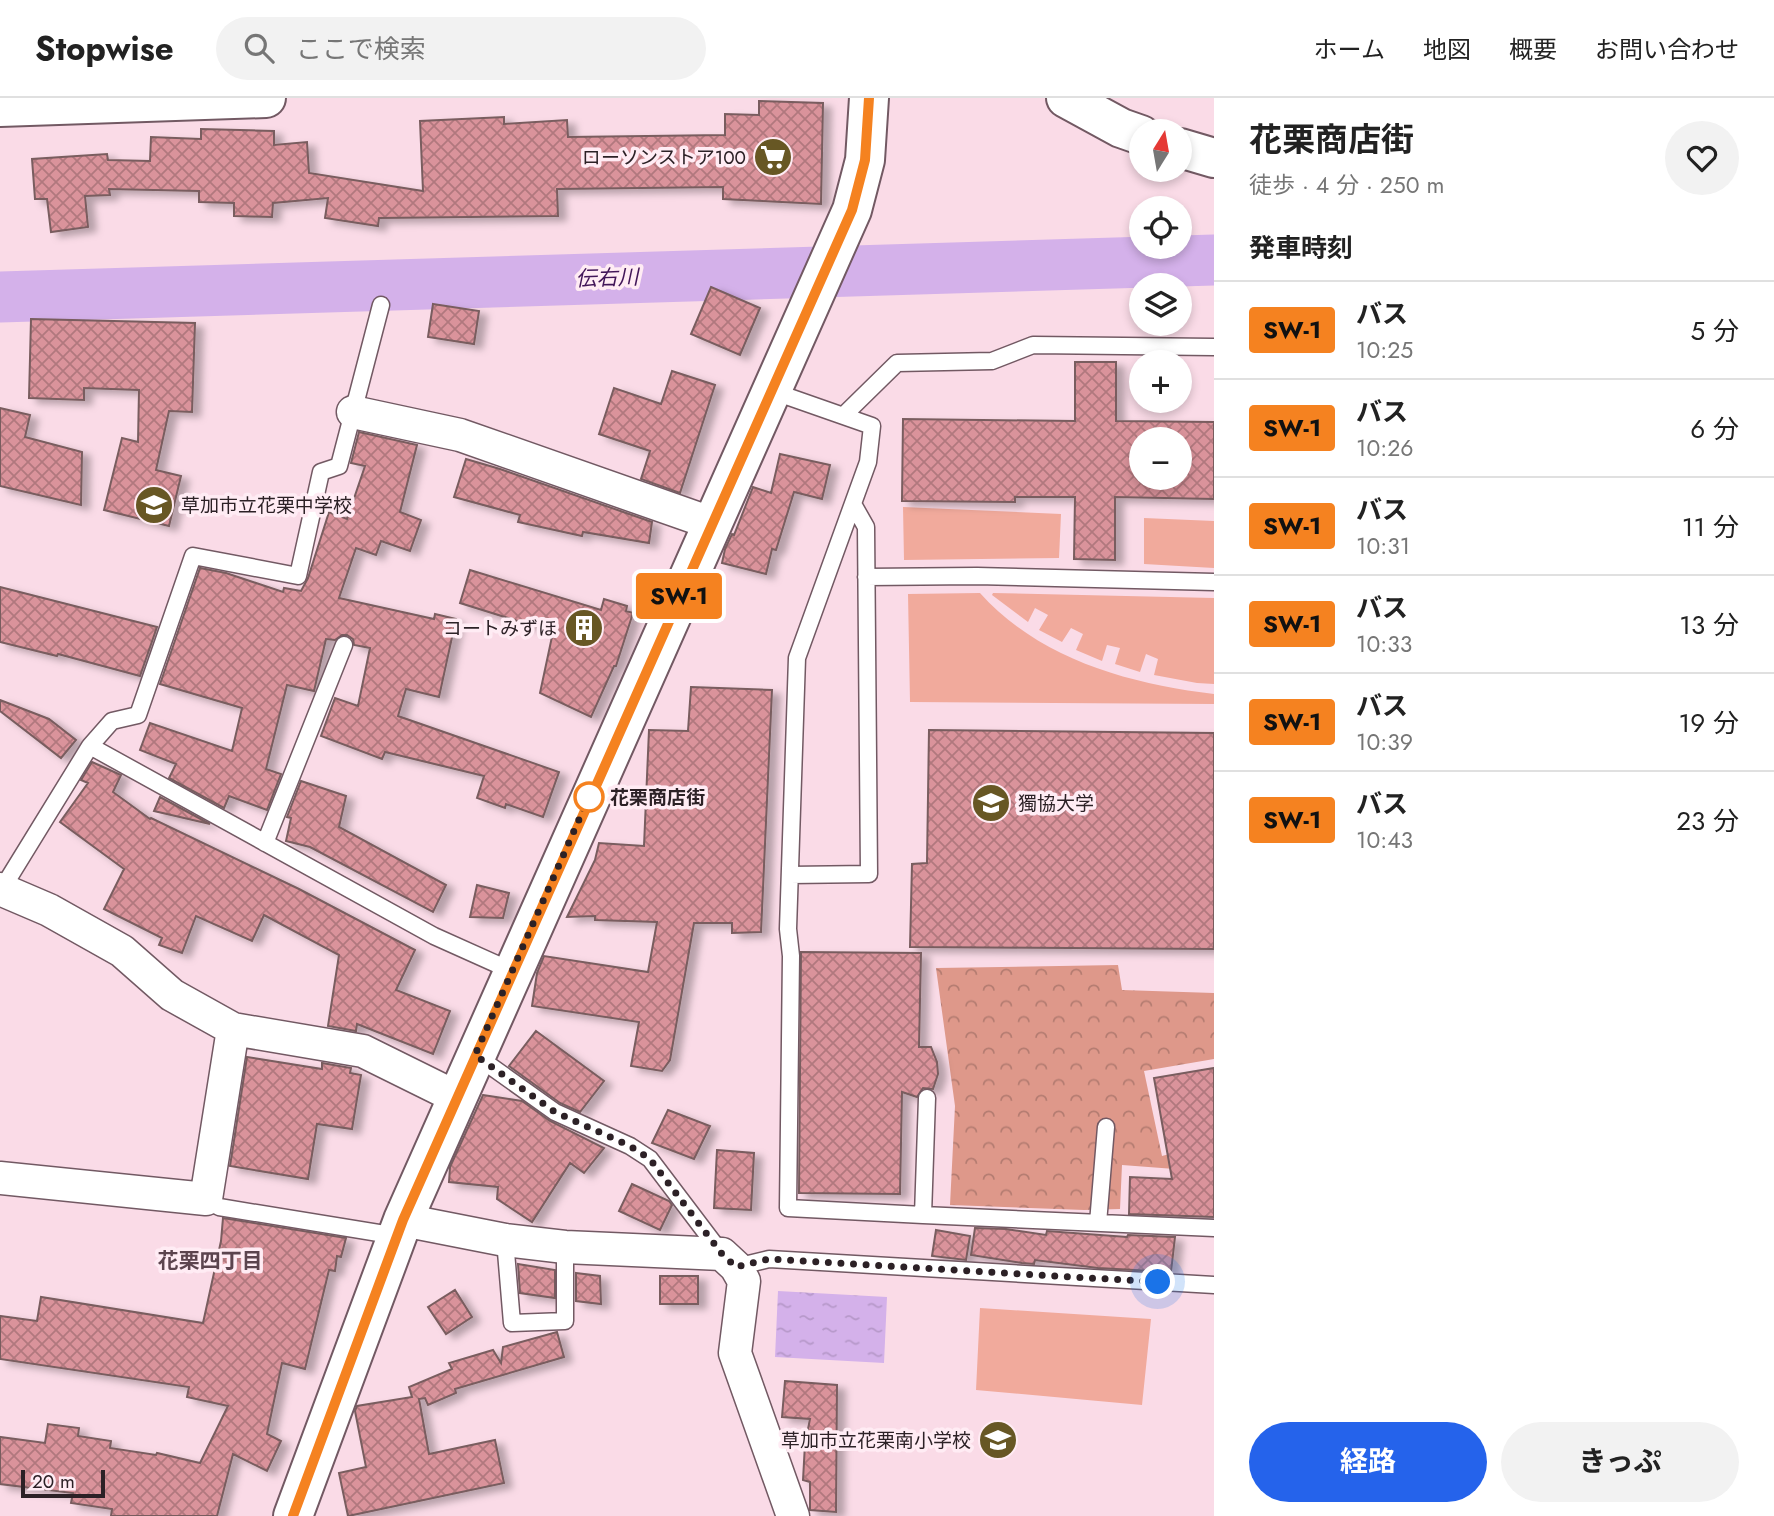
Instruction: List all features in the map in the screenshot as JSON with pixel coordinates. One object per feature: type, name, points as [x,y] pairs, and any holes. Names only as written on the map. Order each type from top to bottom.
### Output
[{"type":"street","points":[[0,107],[52,101],[266,98]]},
{"type":"street","points":[[293,1516],[400,1228],[456,1097],[852,210],[865,160],[869,98]]},
{"type":"street","points":[[1066,98],[1129,131]]},
{"type":"street","points":[[1192,152],[1214,158]]},
{"type":"street","points":[[353,412],[460,435],[711,523]]},
{"type":"street","points":[[1,889],[49,910],[122,951],[172,995],[233,1029],[363,1051],[456,1097]]},
{"type":"street","points":[[0,1178],[206,1199],[233,1029]]},
{"type":"street","points":[[400,1228],[565,1247],[729,1261],[744,1281],[735,1353],[793,1516]]},
{"type":"lane","points":[[1,889],[90,746],[112,721],[138,715],[193,556],[298,576],[321,472],[339,466],[381,305]]},
{"type":"lane","points":[[844,415],[897,363],[992,361],[1032,345],[1214,347]]},
{"type":"lane","points":[[771,390],[872,426],[868,461],[797,658],[788,929],[791,956],[788,1208],[1214,1228]]},
{"type":"lane","points":[[790,875],[869,874],[866,527],[853,504]]},
{"type":"lane","points":[[866,577],[977,576],[1214,582]]},
{"type":"lane","points":[[265,843],[344,645]]},
{"type":"lane","points":[[90,746],[433,936],[512,971]]},
{"type":"lane","points":[[475,1055],[555,1112],[630,1146],[650,1159],[729,1261],[769,1259],[1214,1285]]},
{"type":"lane","points":[[923,1215],[927,1098]]},
{"type":"lane","points":[[1098,1223],[1106,1127]]},
{"type":"lane","points":[[206,1199],[219,1208],[400,1228]]},
{"type":"lane","points":[[505,1240],[512,1323],[565,1321],[565,1247]]},
{"type":"shaded area","points":[[903,507],[1061,514],[1059,558],[904,560]]},
{"type":"shaded area","points":[[1144,518],[1214,521],[1214,568],[1144,564]]},
{"type":"shaded area","points":[[980,593],[1004,616],[1058,651],[1118,675],[1214,694],[1214,704],[910,702],[908,594]]},
{"type":"shaded area","points":[[992,595],[1214,598],[1214,684],[1154,675],[1158,659],[1146,654],[1140,672],[1115,664],[1120,648],[1107,645],[1102,661],[1076,650],[1083,634],[1071,628],[1062,642],[1039,630],[1048,615],[1035,608],[1028,622]]},
{"type":"shaded area","points":[[980,1308],[1151,1319],[1142,1405],[976,1390]]},
{"type":"green space","points":[[1118,965],[1122,990],[1214,993],[1214,1059],[1144,1071],[1162,1156],[1214,1142],[1214,1172],[1122,1165],[1120,1209],[950,1205],[955,1106],[936,968]]},
{"type":"water","points":[[778,1291],[887,1297],[884,1363],[775,1357]]},
{"type":"building","points":[[759,101],[823,103],[821,204],[723,199],[723,187],[557,189],[558,216],[379,218],[378,226],[325,218],[328,198],[273,203],[272,217],[234,216],[234,203],[199,202],[199,191],[109,189],[110,195],[85,196],[88,227],[51,232],[47,199],[35,199],[32,159],[107,154],[108,160],[150,161],[151,137],[201,139],[201,129],[274,131],[274,145],[307,142],[309,173],[423,191],[420,121],[504,117],[504,124],[567,120],[568,137],[725,135],[725,114],[759,115]]},
{"type":"building","points":[[711,287],[760,308],[740,355],[691,334]]},
{"type":"building","points":[[433,304],[479,311],[474,344],[428,337]]},
{"type":"building","points":[[31,319],[195,323],[192,412],[169,411],[156,470],[181,476],[169,526],[104,510],[122,438],[138,442],[139,390],[84,388],[84,400],[29,398]]},
{"type":"building","points":[[1075,362],[1116,362],[1116,421],[1214,422],[1214,499],[1115,497],[1115,560],[1074,559],[1075,497],[1015,497],[1015,502],[902,501],[903,419],[1075,421]]},
{"type":"building","points":[[672,371],[715,385],[680,493],[641,479],[650,451],[599,434],[614,388],[661,404]]},
{"type":"building","points":[[0,408],[30,415],[25,437],[82,452],[81,505],[0,486]]},
{"type":"building","points":[[359,432],[417,445],[400,512],[421,520],[410,551],[381,541],[376,555],[356,548],[339,598],[434,619],[435,614],[456,619],[439,697],[406,689],[398,716],[559,772],[543,817],[506,804],[505,808],[477,798],[484,776],[385,752],[382,759],[321,736],[335,698],[358,706],[370,648],[354,645],[353,639],[347,635],[335,640],[326,639],[314,691],[287,685],[266,769],[281,774],[267,810],[229,796],[224,808],[169,778],[176,764],[140,750],[150,723],[232,751],[242,708],[160,684],[200,568],[226,573],[283,592],[284,588],[301,591],[308,578],[329,512],[347,519],[365,466],[351,463]]},
{"type":"building","points":[[780,454],[830,465],[822,499],[794,492],[776,550],[772,549],[766,574],[722,563],[725,549],[732,534],[734,535],[753,487],[771,493]]},
{"type":"building","points":[[466,459],[652,522],[649,543],[583,532],[582,536],[518,522],[520,515],[454,497]]},
{"type":"building","name":"コートみずほ","points":[[470,570],[601,610],[604,599],[627,606],[626,611],[633,613],[616,666],[591,717],[540,693],[553,632],[460,603]]},
{"type":"building","points":[[0,587],[157,627],[140,676],[0,642]]},
{"type":"building","points":[[691,687],[772,690],[761,932],[732,933],[732,923],[694,923],[670,1060],[662,1071],[631,1066],[639,1022],[532,1006],[537,973],[544,956],[648,972],[657,922],[595,920],[595,916],[567,917],[595,860],[599,843],[644,846],[649,730],[688,731]]},
{"type":"building","points":[[0,700],[49,719],[76,740],[61,758],[0,711]]},
{"type":"building","points":[[929,730],[1214,733],[1214,949],[910,947],[912,864],[927,863]]},
{"type":"building","points":[[92,762],[121,775],[113,792],[150,819],[299,889],[415,950],[396,990],[450,1011],[433,1054],[357,1024],[356,1031],[328,1026],[339,955],[264,915],[252,941],[196,916],[182,953],[159,945],[162,938],[104,909],[124,869],[60,822],[88,783],[81,780]]},
{"type":"building","points":[[301,781],[346,796],[339,827],[446,885],[433,912],[310,847],[286,841],[291,818],[287,817]]},
{"type":"building","points":[[160,797],[210,824],[154,811]]},
{"type":"building","points":[[477,885],[509,893],[503,918],[470,917]]},
{"type":"building","points":[[801,952],[921,953],[919,1047],[931,1047],[938,1074],[933,1089],[923,1088],[917,1097],[902,1092],[900,1194],[799,1193]]},
{"type":"building","points":[[536,1031],[604,1081],[580,1112],[560,1103],[509,1066]]},
{"type":"building","points":[[247,1057],[322,1069],[322,1063],[351,1068],[350,1073],[361,1075],[352,1129],[317,1124],[308,1179],[230,1166]]},
{"type":"building","points":[[1214,1068],[1214,1217],[1129,1214],[1130,1177],[1172,1179],[1154,1078]]},
{"type":"building","points":[[483,1095],[522,1101],[550,1121],[604,1148],[584,1173],[570,1163],[532,1222],[497,1199],[498,1187],[449,1182],[450,1167]]},
{"type":"building","points":[[668,1110],[710,1126],[694,1159],[652,1143]]},
{"type":"building","points":[[717,1150],[754,1153],[751,1210],[714,1208]]},
{"type":"building","points":[[632,1184],[669,1201],[672,1205],[660,1230],[619,1211]]},
{"type":"building","points":[[223,1218],[346,1238],[341,1257],[337,1256],[335,1271],[329,1270],[305,1369],[282,1363],[267,1434],[281,1441],[267,1471],[233,1454],[217,1516],[111,1516],[112,1509],[71,1503],[73,1493],[0,1484],[0,1437],[45,1443],[48,1424],[79,1428],[78,1436],[111,1441],[110,1448],[157,1453],[200,1463],[228,1406],[187,1397],[189,1387],[0,1359],[0,1316],[37,1321],[41,1297],[203,1323],[221,1241]]},
{"type":"building","points":[[975,1228],[1046,1235],[1047,1231],[1127,1237],[1175,1237],[1171,1272],[1098,1268],[1035,1260],[1034,1264],[1022,1263],[971,1255]]},
{"type":"building","points":[[936,1230],[970,1236],[966,1260],[932,1256]]},
{"type":"building","points":[[518,1264],[555,1270],[555,1298],[520,1293]]},
{"type":"building","points":[[576,1273],[600,1276],[601,1304],[576,1301]]},
{"type":"building","points":[[660,1276],[698,1276],[698,1304],[660,1304]]},
{"type":"building","points":[[455,1290],[472,1317],[446,1334],[428,1307]]},
{"type":"building","points":[[557,1332],[564,1357],[455,1389],[456,1393],[428,1405],[425,1398],[419,1399],[429,1454],[495,1440],[504,1483],[348,1516],[339,1473],[366,1467],[355,1411],[357,1406],[412,1397],[409,1387],[452,1369],[449,1363],[493,1350],[501,1363],[503,1347]]},
{"type":"building","points":[[785,1381],[837,1385],[836,1512],[810,1510],[810,1482],[803,1480],[805,1444],[810,1419],[782,1417]]},
{"type":"waterway","name":"伝右川","points":[[0,297],[1214,260]]},
{"type":"bus line","name":"SW-1","points":[[293,1516],[403,1220],[852,210],[865,160],[869,98]]},
{"type":"place","name":"ローソンストア100","points":[[773,157]]},
{"type":"place","name":"草加市立花栗中学校","points":[[154,505]]},
{"type":"place","name":"コートみずほ","points":[[584,628]]},
{"type":"place","name":"花栗商店街","points":[[589,797]]},
{"type":"place","name":"獨協大学","points":[[991,803]]},
{"type":"place","name":"草加市立花栗南小学校","points":[[998,1440]]},
{"type":"district","name":"花栗四丁目","points":[[210,1261]]},
{"type":"route","points":[[589,797],[475,1055],[555,1112],[630,1146],[650,1159],[722,1254],[736,1267],[769,1259],[1158,1282]]}]
